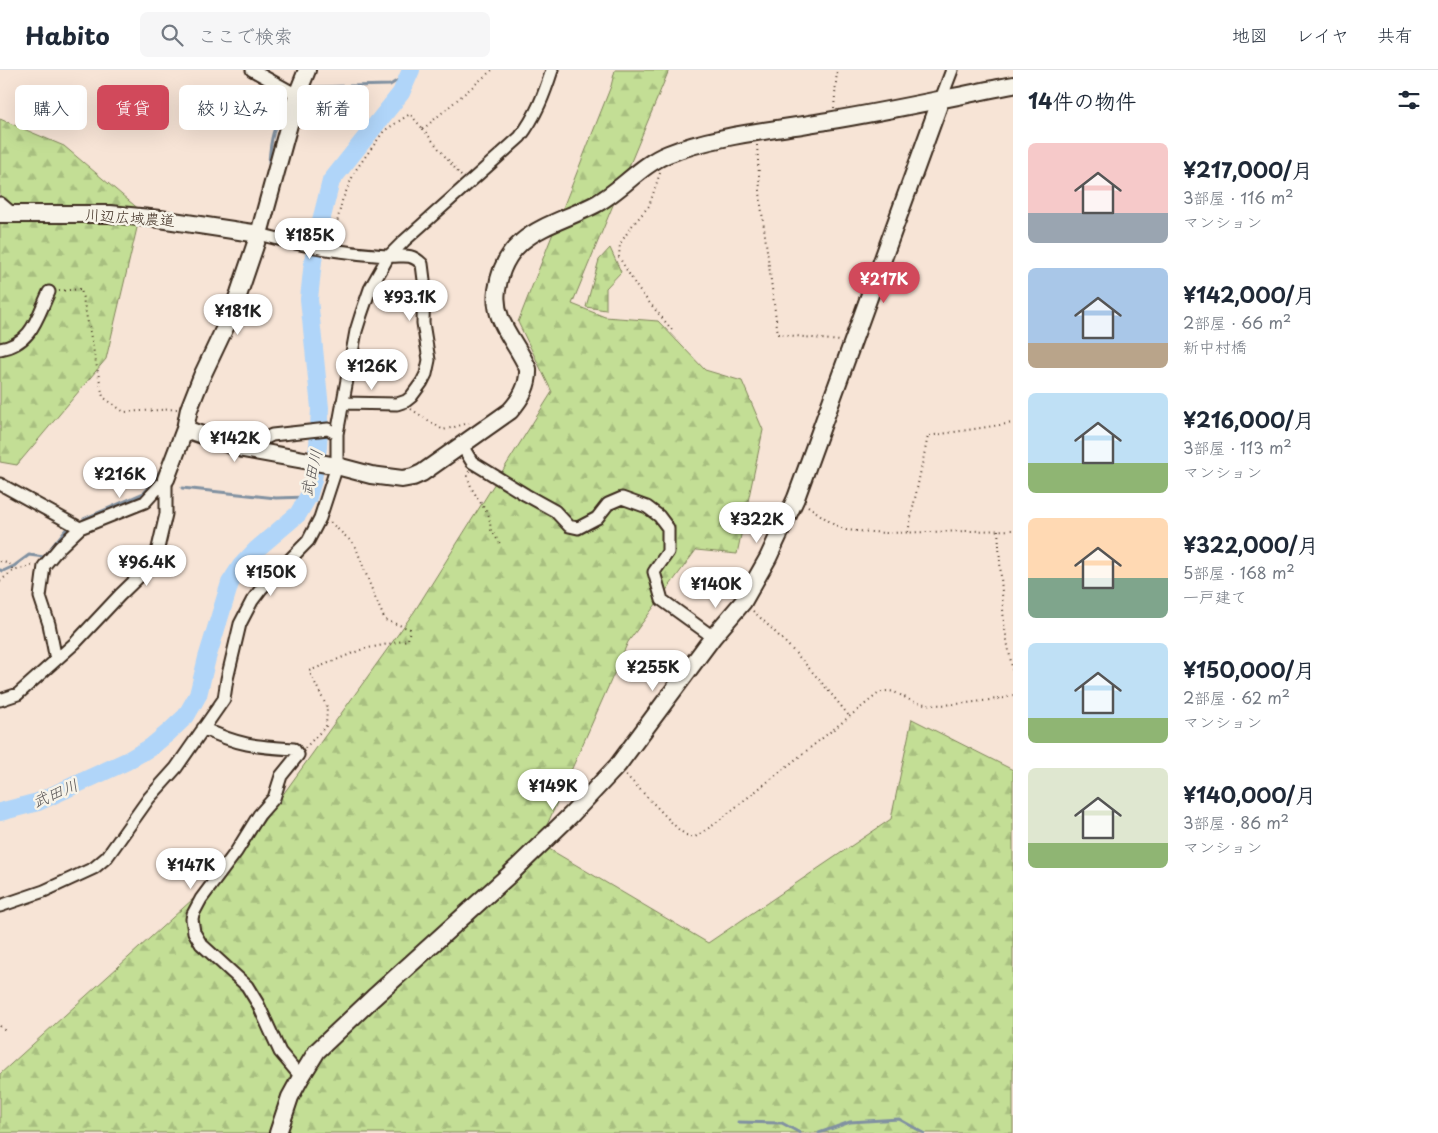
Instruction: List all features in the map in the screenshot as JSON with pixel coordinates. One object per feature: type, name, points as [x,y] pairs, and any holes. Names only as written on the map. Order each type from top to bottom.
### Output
[{"type":"street","points":[[0,700],[18,694],[75,643],[120,594],[155,561],[166,514],[166,479],[202,376],[229,319],[259,234],[297,95],[252,70]]},
{"type":"street","points":[[301,85],[308,70]]},
{"type":"street","points":[[0,906],[44,891],[94,868],[107,857],[149,798],[176,768],[224,699],[240,624],[252,601],[261,589],[308,541],[321,514],[332,465],[333,431],[342,404],[361,315],[370,289],[388,257],[418,226],[520,137],[531,123],[541,104],[552,70]]},
{"type":"street","points":[[278,1133],[290,1097],[317,1051],[508,876],[571,815],[618,765],[713,637],[743,602],[768,558],[796,498],[952,70]]},
{"type":"street","points":[[185,428],[243,449],[332,465],[371,475],[402,479],[413,477],[422,473],[510,411],[527,384],[528,369],[503,326],[497,310],[497,288],[507,259],[526,238],[543,227],[573,215],[609,196],[650,164],[667,154],[707,141],[834,120],[1013,85]]},
{"type":"street","points":[[0,203],[7,214]]},
{"type":"street","name":"川辺広域農道","points":[[7,214],[110,214],[169,220],[259,234]]},
{"type":"street","points":[[259,234],[297,245],[388,257],[408,255],[419,261],[424,268],[423,323],[428,367],[416,391],[404,402],[397,404],[342,404]]},
{"type":"street","points":[[0,349],[22,341],[29,333],[49,292]]},
{"type":"street","points":[[243,449],[272,434],[333,431]]},
{"type":"street","points":[[461,444],[472,462],[555,511],[569,526],[578,528],[585,525],[597,518],[608,504],[622,498],[647,507],[659,516],[668,528],[668,552],[654,572],[662,600],[713,637]]},
{"type":"street","points":[[56,660],[49,624],[40,597],[44,566],[80,528],[145,502],[166,479]]},
{"type":"street","points":[[0,484],[80,528]]},
{"type":"street","points":[[203,728],[226,739],[257,747],[294,749],[298,755],[280,776],[274,798],[259,815],[236,852],[201,899],[195,908],[192,919],[194,932],[201,944],[247,986],[258,1004],[280,1052],[301,1077]]},
{"type":"path","points":[[423,128],[492,70]]},
{"type":"path","points":[[834,120],[837,70]]},
{"type":"path","points":[[328,249],[342,201],[355,171],[384,131],[410,114],[467,184]]},
{"type":"path","points":[[757,133],[761,205],[778,334],[853,342]]},
{"type":"path","points":[[667,154],[649,206],[631,227],[620,244],[618,257],[638,289],[673,331]]},
{"type":"path","points":[[49,292],[81,289],[103,397],[124,412],[190,409]]},
{"type":"path","points":[[404,402],[411,409],[443,430],[469,424]]},
{"type":"path","points":[[908,532],[928,436],[1013,423]]},
{"type":"path","points":[[472,462],[467,476],[472,489],[489,516],[491,530],[500,545]]},
{"type":"path","points":[[796,498],[846,530],[886,532],[1013,530]]},
{"type":"path","points":[[298,755],[326,726],[327,707],[309,671],[363,649],[408,640],[410,629],[385,620],[355,545],[321,514]]},
{"type":"path","points":[[998,530],[1004,615],[1013,673]]},
{"type":"path","points":[[0,561],[10,564],[13,571]]},
{"type":"path","points":[[0,580],[13,571],[33,564],[44,566]]},
{"type":"path","points":[[743,602],[785,640],[849,716]]},
{"type":"path","points":[[618,765],[678,829],[686,835],[695,837],[712,826],[877,694],[892,690],[911,701],[930,704],[1005,698],[1013,694]]},
{"type":"path","points":[[0,1026],[8,1033]]},
{"type":"green space","points":[[615,70],[669,70],[572,304],[605,317],[658,321],[705,370],[742,381],[763,430],[737,554],[696,550],[628,642],[539,843],[708,943],[891,819],[912,719],[1013,770],[1013,1133],[0,1133],[0,1074],[236,860],[414,612],[552,392],[518,322],[611,86]]},
{"type":"green space","points":[[0,119],[15,125],[15,130],[26,130],[64,146],[141,211],[106,359],[17,465],[0,462]]},
{"type":"green space","points":[[610,248],[621,272],[606,288],[606,310],[586,307],[599,260]]},
{"type":"waterway","name":"武田川","points":[[0,812],[38,802],[127,761],[151,747],[186,716],[198,695],[207,658],[230,583],[241,566],[257,549],[298,514],[308,497],[313,480],[318,447],[320,408],[309,299],[318,233],[331,181],[401,93],[411,70]]},
{"type":"waterway","points":[[369,86],[390,85],[410,73]]},
{"type":"waterway","points":[[269,162],[274,130]]},
{"type":"waterway","points":[[84,519],[144,493],[163,466]]},
{"type":"waterway","points":[[182,488],[276,498],[308,497]]},
{"type":"waterway","points":[[0,570],[3,571],[14,566],[29,555],[44,557],[67,528]]},
{"type":"waterway","points":[[819,1133],[850,1122],[899,1119],[924,1133]]},
{"type":"waterway","points":[[738,1122],[782,1123],[800,1133]]}]
